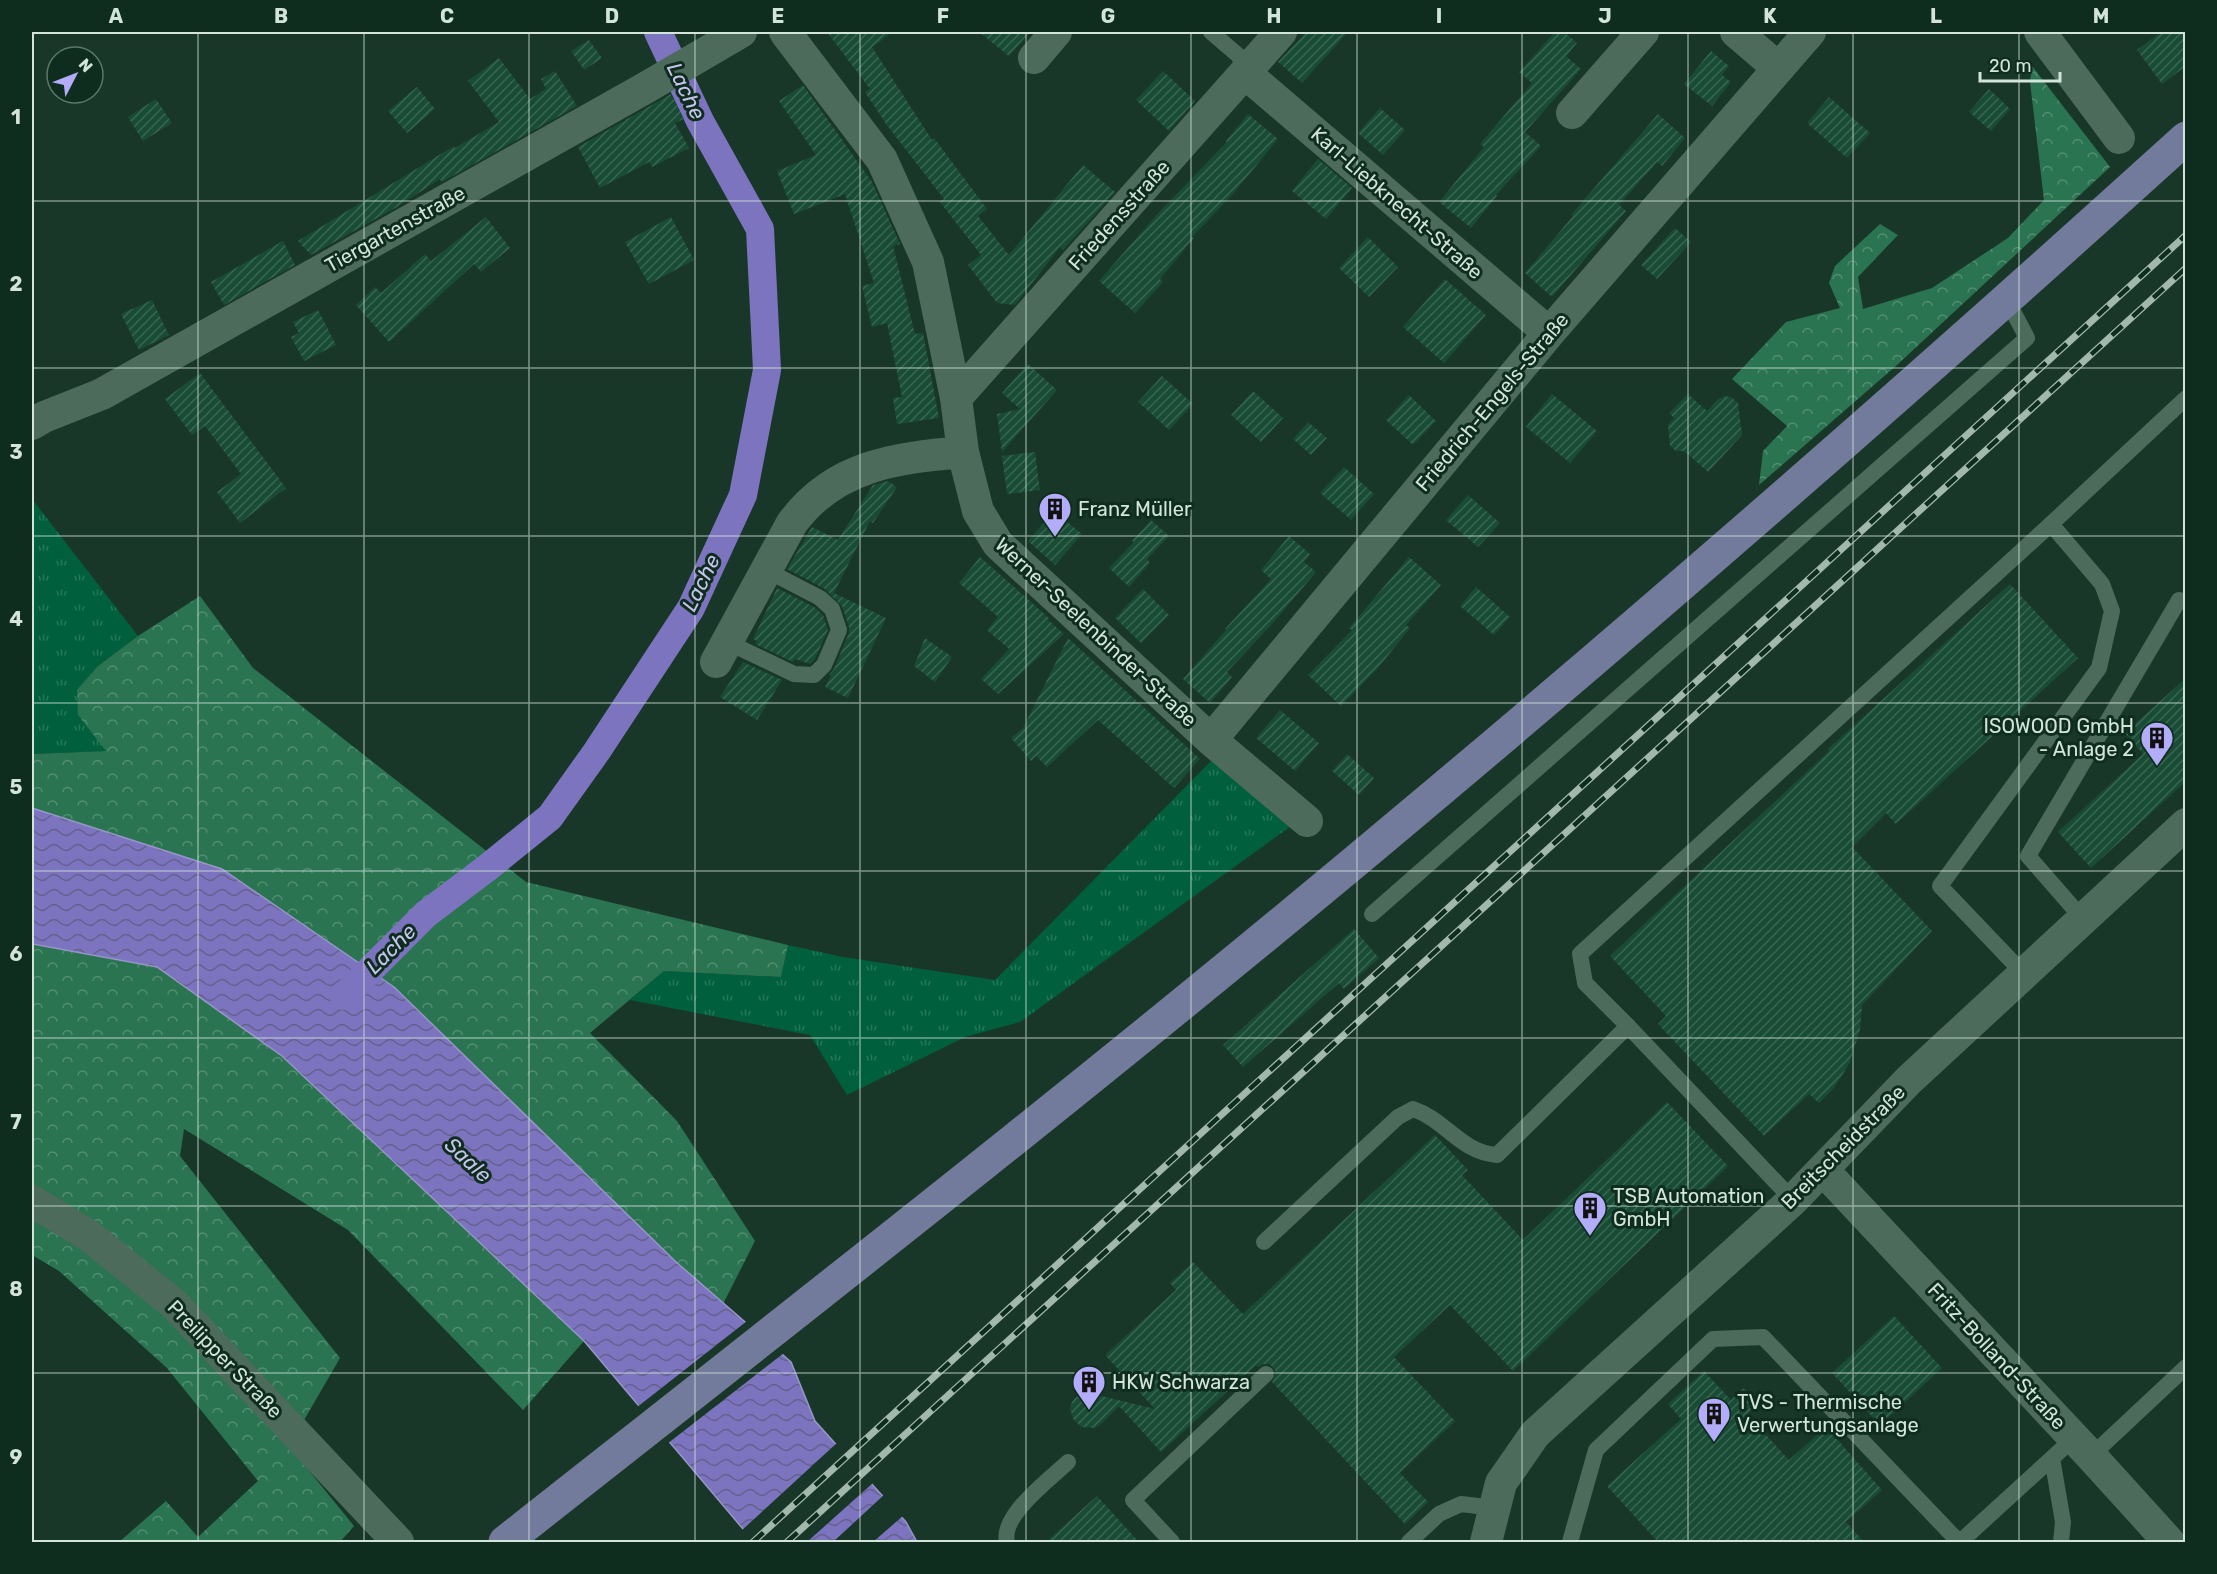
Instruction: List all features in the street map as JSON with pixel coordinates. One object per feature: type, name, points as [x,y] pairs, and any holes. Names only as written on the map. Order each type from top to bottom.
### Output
[{"type":"main road","points":[[505,1542],[1044,1115],[1405,820],[2007,300],[2186,138]]},
{"type":"street","name":"Tiergartenstraße","points":[[36,414],[102,394],[741,32]]},
{"type":"street","name":"Werner-Seelenbinder-Straße","points":[[785,32],[882,160],[928,262],[956,398],[963,453],[978,512],[998,544],[1211,740],[1307,821]]},
{"type":"street","points":[[1034,58],[1056,32]]},
{"type":"street","name":"Friedensstraße","points":[[956,398],[1281,32]]},
{"type":"street","points":[[1572,113],[1643,32]]},
{"type":"street","points":[[1736,32],[1778,67]]},
{"type":"street","name":"Friedrich-Engels-Straße","points":[[1211,740],[1549,333],[1810,32]]},
{"type":"street","points":[[2040,32],[2119,138]]},
{"type":"street","name":"Karl-Liebknecht-Straße","points":[[1245,73],[1549,333]]},
{"type":"street","points":[[721,652],[792,523],[804,506],[822,490],[878,465],[911,457],[963,453]]},
{"type":"street","name":"Breitscheidstraße","points":[[1485,1542],[1501,1483],[1535,1434],[1793,1200],[1909,1080],[2186,824]]},
{"type":"street","name":"Fritz-Bolland-Straße","points":[[1823,1170],[2072,1451],[2169,1542]]},
{"type":"street","name":"Preilipper Straße","points":[[32,1201],[88,1235],[174,1304],[398,1542]]},
{"type":"lane","points":[[1211,32],[1239,56],[1245,73]]},
{"type":"lane","points":[[1372,914],[2027,338],[2007,300]]},
{"type":"lane","points":[[1793,1200],[1585,983],[1580,954],[2186,398]]},
{"type":"lane","points":[[2024,974],[1940,886],[2099,668],[2112,611],[2102,584],[2051,524]]},
{"type":"lane","points":[[721,652],[794,674],[814,675],[824,665],[839,630],[832,609],[820,598],[766,570]]},
{"type":"lane","points":[[2083,919],[2028,856],[2179,600]]},
{"type":"lane","points":[[1264,1242],[1398,1117],[1413,1109],[1428,1114],[1467,1146],[1482,1154],[1497,1155],[1628,1026]]},
{"type":"lane","points":[[1570,1542],[1596,1450],[1713,1339],[1763,1337],[1959,1542],[2072,1451],[2186,1366]]},
{"type":"lane","points":[[1172,1542],[1133,1500],[1266,1374]]},
{"type":"lane","points":[[2061,1542],[2072,1451]]},
{"type":"lane","points":[[1007,1542],[1005,1536],[1016,1511],[1068,1462]]},
{"type":"lane","points":[[1409,1542],[1439,1514],[1461,1504],[1494,1508]]},
{"type":"green space","points":[[2032,66],[2110,167],[1897,365],[1759,485],[1763,451],[1787,426],[1732,379],[1786,322],[1840,308],[1829,283],[1835,266],[1880,224],[1898,235],[1858,277],[1863,309],[1932,288],[2008,238],[2044,200],[2030,82]]},
{"type":"green space","points":[[32,499],[138,636],[98,666],[78,715],[107,751],[32,754]]},
{"type":"green space","points":[[200,596],[253,668],[526,882],[788,945],[781,977],[664,971],[590,1033],[677,1121],[755,1241],[723,1304],[222,869],[32,808],[32,754],[106,751],[78,715],[77,690],[98,666],[138,636]]},
{"type":"green space","points":[[1215,757],[1298,821],[1020,1022],[965,1037],[847,1095],[810,1035],[630,1000],[664,971],[781,977],[788,945],[843,957],[995,980]]},
{"type":"green space","points":[[32,944],[157,967],[282,1056],[584,1341],[523,1410],[348,1230],[184,1129],[180,1156],[340,1358],[289,1446],[354,1526],[340,1542],[119,1542],[166,1501],[198,1537],[258,1481],[167,1368],[59,1271],[32,1255]]},
{"type":"water","name":"Saale","points":[[32,808],[222,869],[394,987],[675,1261],[791,1362],[815,1421],[906,1522],[917,1542],[754,1542],[584,1341],[282,1056],[157,967],[32,944]]},
{"type":"pier","points":[[747,1321],[784,1353],[667,1444],[636,1408]]},
{"type":"pier","points":[[838,1442],[874,1482],[807,1542],[750,1542],[741,1531]]},
{"type":"pier","points":[[885,1494],[904,1515],[873,1542],[833,1542]]},
{"type":"building","points":[[827,32],[893,32],[872,47],[932,140],[934,138],[987,209],[978,216],[1009,255],[1083,165],[1115,192],[1063,250],[1060,247],[1015,305],[997,303],[968,265],[981,255],[940,202],[944,199],[886,124],[865,92],[870,89]]},
{"type":"building","points":[[979,32],[1030,32],[1009,56]]},
{"type":"building","points":[[1306,32],[1348,32],[1302,83],[1278,62]]},
{"type":"building","points":[[1555,32],[1564,32],[1577,43],[1566,56],[1581,69],[1525,132],[1541,146],[1496,195],[1471,228],[1439,202],[1484,147],[1480,144],[1532,83],[1519,72]]},
{"type":"building","points":[[2161,32],[2186,32],[2186,66],[2162,84],[2137,50]]},
{"type":"building","points":[[589,40],[602,58],[584,70],[571,51]]},
{"type":"building","points":[[1711,51],[1729,66],[1722,75],[1731,82],[1712,106],[1684,84]]},
{"type":"building","points":[[499,58],[530,99],[546,89],[541,79],[555,71],[577,106],[442,182],[440,179],[397,207],[311,255],[298,241],[454,146],[455,148],[499,122],[468,81]]},
{"type":"building","points":[[1163,71],[1195,101],[1169,131],[1136,100]]},
{"type":"building","points":[[803,85],[872,182],[900,244],[893,246],[915,334],[923,333],[939,418],[897,424],[893,398],[902,397],[887,323],[872,327],[862,286],[874,283],[845,194],[794,214],[777,171],[816,155],[779,101]]},
{"type":"building","points":[[417,87],[435,109],[407,133],[388,111]]},
{"type":"building","points":[[1989,89],[2010,109],[1991,131],[1969,112]]},
{"type":"building","points":[[671,94],[684,119],[675,123],[689,148],[652,167],[649,162],[600,188],[578,147]]},
{"type":"building","points":[[1829,97],[1870,133],[1847,158],[1807,123]]},
{"type":"building","points":[[156,99],[172,123],[143,141],[128,117]]},
{"type":"building","points":[[1380,108],[1405,130],[1383,155],[1358,133]]},
{"type":"building","points":[[1248,114],[1278,139],[1233,194],[1192,237],[1194,238],[1160,279],[1163,282],[1135,313],[1099,281],[1161,210],[1227,142]]},
{"type":"building","points":[[1658,114],[1685,138],[1662,166],[1657,162],[1619,205],[1626,211],[1552,297],[1525,273],[1573,216],[1571,215]]},
{"type":"building","points":[[1318,159],[1352,188],[1326,219],[1292,191]]},
{"type":"building","points":[[486,217],[510,248],[481,272],[474,264],[389,342],[356,305],[375,287],[381,293],[425,254],[431,261]]},
{"type":"building","points":[[671,217],[694,260],[649,284],[625,242]]},
{"type":"building","points":[[1675,228],[1691,242],[1657,279],[1641,265]]},
{"type":"building","points":[[1368,237],[1398,267],[1369,297],[1339,268]]},
{"type":"building","points":[[283,241],[295,265],[224,305],[211,282]]},
{"type":"building","points":[[1445,279],[1486,315],[1444,363],[1403,327]]},
{"type":"building","points":[[152,300],[169,335],[139,350],[121,314]]},
{"type":"building","points":[[318,310],[336,345],[304,361],[291,337],[299,333],[293,322]]},
{"type":"building","points":[[1028,364],[1057,390],[1002,452],[997,414],[1020,409],[1002,393]]},
{"type":"building","points":[[200,373],[286,488],[240,523],[217,492],[241,474],[205,426],[192,435],[165,399]]},
{"type":"building","points":[[1162,376],[1193,404],[1169,430],[1138,402]]},
{"type":"building","points":[[1253,391],[1283,418],[1261,442],[1231,415]]},
{"type":"building","points":[[1552,394],[1597,431],[1570,463],[1526,427]]},
{"type":"building","points":[[1688,394],[1707,411],[1718,399],[1725,396],[1731,397],[1738,403],[1742,435],[1708,472],[1684,451],[1676,451],[1670,446],[1668,425],[1674,418],[1669,413]]},
{"type":"building","points":[[1409,395],[1436,421],[1413,445],[1386,420]]},
{"type":"building","points":[[1308,422],[1327,438],[1311,455],[1293,439]]},
{"type":"building","points":[[1035,452],[1040,490],[1007,494],[1002,456]]},
{"type":"building","points":[[1344,467],[1374,494],[1351,520],[1320,493]]},
{"type":"building","points":[[888,481],[897,487],[873,523],[870,521],[834,593],[886,618],[848,698],[825,687],[849,633],[842,606],[825,589],[787,569],[812,527],[838,540],[873,485]]},
{"type":"building","points":[[1468,495],[1500,523],[1478,547],[1446,520]]},
{"type":"building","name":"Franz Müller","points":[[1054,511],[1082,534],[1055,565],[1028,541]]},
{"type":"building","points":[[1151,520],[1169,536],[1147,559],[1150,563],[1129,587],[1109,568]]},
{"type":"building","points":[[1289,536],[1310,554],[1304,562],[1316,572],[1227,672],[1232,677],[1210,703],[1183,679],[1271,579],[1261,570]]},
{"type":"building","points":[[980,557],[1064,634],[998,694],[981,679],[1009,649],[987,630],[998,617],[959,583]]},
{"type":"building","points":[[1409,557],[1441,585],[1406,625],[1410,628],[1378,668],[1341,706],[1308,675],[1352,630],[1349,628]]},
{"type":"building","points":[[2010,584],[2078,658],[1896,824],[1886,813],[1852,847],[1932,931],[1862,1005],[1860,1030],[1849,1064],[1834,1088],[1819,1103],[1809,1094],[1764,1136],[1658,1024],[1666,1016],[1610,956],[1829,751],[1828,749]]},
{"type":"building","points":[[1476,587],[1510,617],[1494,635],[1460,606]]},
{"type":"building","points":[[777,588],[814,607],[823,615],[828,630],[815,659],[810,664],[795,659],[793,662],[755,644],[757,641],[753,639]]},
{"type":"building","points":[[1143,589],[1169,615],[1141,643],[1115,618]]},
{"type":"building","points":[[925,638],[952,657],[935,682],[914,666]]},
{"type":"building","points":[[1068,638],[1200,759],[1174,788],[1098,720],[1047,767],[1036,756],[1031,761],[1011,738],[1023,728]]},
{"type":"building","points":[[743,662],[782,680],[757,720],[720,697]]},
{"type":"building","name":"ISOWOOD GmbH - Anlage 2","points":[[2186,678],[2186,781],[2091,868],[2058,832],[2143,754],[2125,733]]},
{"type":"building","points":[[1280,710],[1319,743],[1295,771],[1256,738]]},
{"type":"building","points":[[1347,754],[1374,778],[1359,795],[1332,771]]},
{"type":"building","points":[[1354,929],[1379,958],[1344,989],[1339,983],[1243,1067],[1223,1045]]},
{"type":"building","points":[[1667,1102],[1728,1166],[1513,1371],[1450,1305],[1394,1357],[1455,1421],[1400,1473],[1428,1502],[1405,1524],[1272,1382],[1276,1372],[1270,1364],[1258,1367],[1256,1365],[1161,1452],[1119,1406],[1094,1428],[1081,1427],[1073,1419],[1070,1408],[1072,1402],[1085,1392],[1155,1409],[1105,1355],[1176,1290],[1170,1283],[1193,1262],[1243,1314],[1435,1135],[1468,1170],[1462,1175],[1523,1240]]},
{"type":"building","points":[[1894,1316],[1942,1368],[1880,1425],[1832,1373]]},
{"type":"building","name":"TVS - Thermische Verwertungsanlage","points":[[1704,1371],[1731,1400],[1744,1388],[1758,1404],[1747,1414],[1789,1460],[1826,1427],[1882,1490],[1846,1522],[1864,1542],[1658,1542],[1607,1486],[1681,1419],[1668,1404]]},
{"type":"building","points":[[1097,1496],[1139,1542],[1046,1542]]},
{"type":"waterway","name":"Lache","points":[[344,996],[426,914],[550,817],[597,751],[691,608],[743,495],[767,370],[760,229],[700,121],[658,32]]},
{"type":"railway","points":[[753,1542],[2186,235]]},
{"type":"railway","points":[[787,1542],[2186,268]]},
{"type":"place","name":"Franz Müller","points":[[1055,538]]},
{"type":"place","name":"ISOWOOD GmbH - Anlage 2","points":[[2157,767]]},
{"type":"place","name":"TSB Automation GmbH","points":[[1590,1237]]},
{"type":"place","name":"HKW Schwarza","points":[[1089,1411]]},
{"type":"place","name":"TVS - Thermische Verwertungsanlage","points":[[1714,1443]]}]
